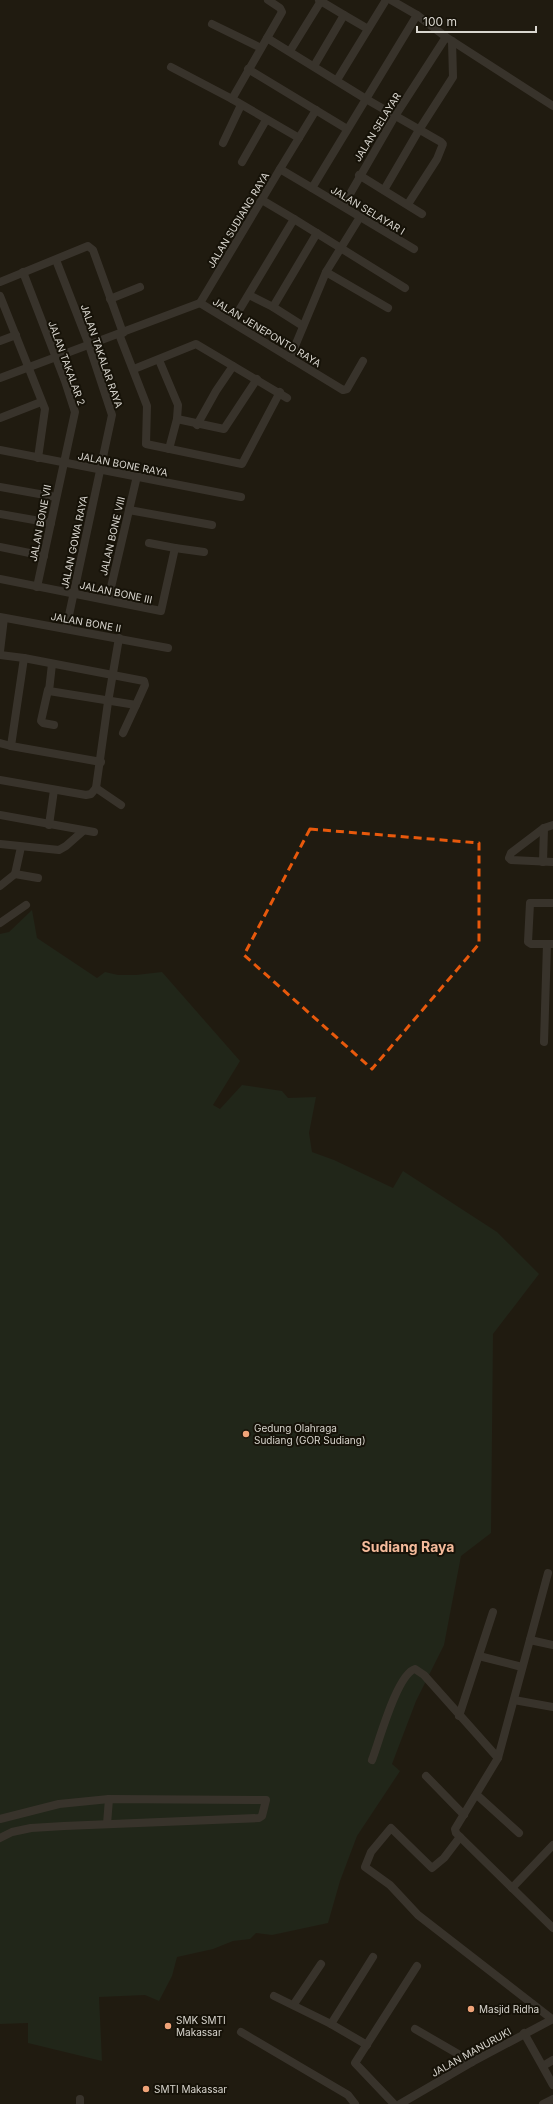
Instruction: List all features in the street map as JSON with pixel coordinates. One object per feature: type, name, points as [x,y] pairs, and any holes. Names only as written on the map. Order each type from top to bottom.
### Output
[{"type":"street","points":[[232,99],[282,10],[268,0]]},
{"type":"street","points":[[338,80],[386,0]]},
{"type":"street","points":[[391,0],[553,106]]},
{"type":"street","points":[[290,51],[320,1],[368,29]]},
{"type":"street","points":[[314,66],[344,15]]},
{"type":"street","points":[[312,188],[416,15]]},
{"type":"street","points":[[212,24],[261,48]]},
{"type":"street","points":[[267,38],[338,80],[366,99],[419,130],[439,139],[443,144],[437,159],[408,204]]},
{"type":"street","points":[[384,190],[419,130],[453,77],[450,39]]},
{"type":"street","name":"JALAN SELAYAR","points":[[343,206],[359,175],[430,61],[450,39]]},
{"type":"street","points":[[172,67],[232,99],[299,138]]},
{"type":"street","points":[[248,69],[347,129]]},
{"type":"street","points":[[222,144],[241,105]]},
{"type":"street","points":[[280,169],[316,110]]},
{"type":"street","points":[[242,162],[266,120]]},
{"type":"street","name":"JALAN SUDIANG RAYA","points":[[200,303],[280,169],[312,188]]},
{"type":"street","points":[[359,175],[422,214]]},
{"type":"street","name":"JALAN SELAYAR I","points":[[312,188],[414,249]]},
{"type":"street","points":[[262,200],[406,288]]},
{"type":"street","points":[[290,358],[326,272],[340,247],[360,217]]},
{"type":"street","points":[[232,322],[294,219]]},
{"type":"street","points":[[273,308],[317,233]]},
{"type":"street","points":[[0,282],[88,246],[90,247],[147,406],[144,441],[148,445],[242,464],[280,392]]},
{"type":"street","name":"JALAN TAKALAR RAYA","points":[[56,260],[89,345],[112,415],[102,460]]},
{"type":"street","name":"JALAN TAKALAR 2","points":[[23,272],[75,412],[63,463]]},
{"type":"street","points":[[326,272],[388,308]]},
{"type":"street","points":[[110,300],[140,287]]},
{"type":"street","points":[[248,295],[303,326]]},
{"type":"street","points":[[0,296],[3,310],[16,335],[45,412],[38,458]]},
{"type":"street","points":[[0,378],[121,334],[200,303]]},
{"type":"street","name":"JALAN JENEPONTO RAYA","points":[[200,303],[345,390],[364,361]]},
{"type":"street","points":[[0,341],[16,335]]},
{"type":"street","points":[[134,369],[196,344],[280,392],[287,398]]},
{"type":"street","points":[[159,360],[178,405],[177,419],[169,449]]},
{"type":"street","points":[[197,425],[216,391],[233,366]]},
{"type":"street","points":[[177,419],[197,425],[220,429],[226,427],[257,379]]},
{"type":"street","points":[[0,418],[41,402]]},
{"type":"street","name":"JALAN BONE RAYA","points":[[0,450],[242,497]]},
{"type":"street","name":"JALAN GOWA RAYA","points":[[66,629],[102,460]]},
{"type":"street","name":"JALAN BONE VII","points":[[37,586],[63,463]]},
{"type":"street","name":"JALAN BONE VIII","points":[[108,600],[137,476]]},
{"type":"street","points":[[0,487],[56,498]]},
{"type":"street","points":[[129,510],[212,525]]},
{"type":"street","points":[[0,514],[51,523]]},
{"type":"street","points":[[148,543],[204,552]]},
{"type":"street","points":[[0,547],[44,556]]},
{"type":"street","name":"JALAN BONE III","points":[[0,579],[161,610],[175,548]]},
{"type":"street","points":[[0,651],[2,618]]},
{"type":"street","name":"JALAN BONE II","points":[[2,618],[168,648]]},
{"type":"street","points":[[0,780],[86,795],[91,794],[96,788],[112,675],[119,638]]},
{"type":"street","points":[[0,655],[24,658],[144,681],[145,685],[123,733]]},
{"type":"street","points":[[11,746],[24,658]]},
{"type":"street","points":[[52,664],[41,721],[43,723],[54,725]]},
{"type":"street","points":[[48,690],[59,694],[136,705]]},
{"type":"street","points":[[0,743],[100,762]]},
{"type":"street","points":[[96,788],[120,805]]},
{"type":"street","points":[[49,825],[54,790]]},
{"type":"street","points":[[0,815],[94,832]]},
{"type":"street","points":[[553,825],[544,828],[512,853],[508,858],[511,860],[553,862]]},
{"type":"street","points":[[543,862],[544,828]]},
{"type":"street","points":[[0,844],[59,850],[66,846],[83,831]]},
{"type":"street","points":[[0,886],[15,874],[21,847]]},
{"type":"street","points":[[15,874],[38,878]]},
{"type":"street","points":[[544,1042],[550,944],[531,944],[528,942],[530,904],[553,903]]},
{"type":"street","points":[[0,923],[26,905]]},
{"type":"street","points":[[548,1573],[498,1758],[477,1795],[455,1829],[460,1837],[553,1928]]},
{"type":"street","points":[[459,1716],[493,1612]]},
{"type":"street","points":[[530,1640],[553,1645]]},
{"type":"street","points":[[479,1656],[522,1667]]},
{"type":"street","points":[[372,1760],[386,1716],[406,1676],[412,1670],[417,1670],[424,1675],[498,1758]]},
{"type":"street","points":[[514,1700],[553,1707]]},
{"type":"street","points":[[426,1776],[464,1815]]},
{"type":"street","points":[[477,1795],[519,1833]]},
{"type":"street","points":[[0,1819],[59,1804],[109,1799],[266,1800],[262,1816],[259,1818],[31,1828],[12,1832],[0,1838]]},
{"type":"street","points":[[107,1824],[109,1799]]},
{"type":"street","points":[[460,1837],[444,1858],[432,1868],[391,1828],[371,1852],[365,1866],[390,1885],[418,1915],[552,2019]]},
{"type":"street","points":[[512,1888],[553,1845]]},
{"type":"street","points":[[331,2024],[373,1957]]},
{"type":"street","points":[[294,2004],[321,1964]]},
{"type":"street","points":[[394,2104],[356,2066],[356,2062],[418,1966]]},
{"type":"street","points":[[274,1996],[294,2004],[367,2045]]},
{"type":"street","name":"JALAN MANURUKI","points":[[400,2104],[472,2062],[552,2019]]},
{"type":"street","points":[[415,2030],[472,2062]]},
{"type":"street","points":[[241,2032],[348,2095],[355,2104]]},
{"type":"street","points":[[524,2033],[553,2085]]},
{"type":"street","points":[[542,2066],[553,2060]]},
{"type":"street","points":[[543,2104],[553,2099]]},
{"type":"highlighted area","points":[[310,829],[479,843],[479,944],[372,1069],[244,955]]},
{"type":"green space","name":"Gedung Olahraga Sudiang (GOR Sudiang)","points":[[32,910],[37,938],[97,978],[105,972],[118,975],[136,975],[162,972],[240,1061],[213,1105],[220,1109],[242,1085],[282,1091],[288,1098],[316,1097],[309,1133],[312,1152],[334,1160],[393,1188],[403,1171],[497,1232],[539,1274],[493,1334],[491,1533],[461,1556],[444,1645],[416,1701],[392,1764],[400,1771],[357,1836],[340,1881],[328,1923],[272,1935],[256,1933],[250,1939],[233,1941],[213,1949],[177,1957],[172,1976],[159,2001],[145,1995],[99,1997],[102,2061],[28,2043],[28,2023],[0,2024],[0,934],[9,932]]},
{"type":"place","name":"Gedung Olahraga Sudiang (GOR Sudiang)","points":[[246,1434]]},
{"type":"place","name":"Masjid Ridha","points":[[471,2009]]},
{"type":"place","name":"SMK SMTI Makassar","points":[[168,2026]]},
{"type":"place","name":"SMTI Makassar","points":[[146,2089]]},
{"type":"district","name":"Sudiang Raya","points":[[408,1547]]}]
